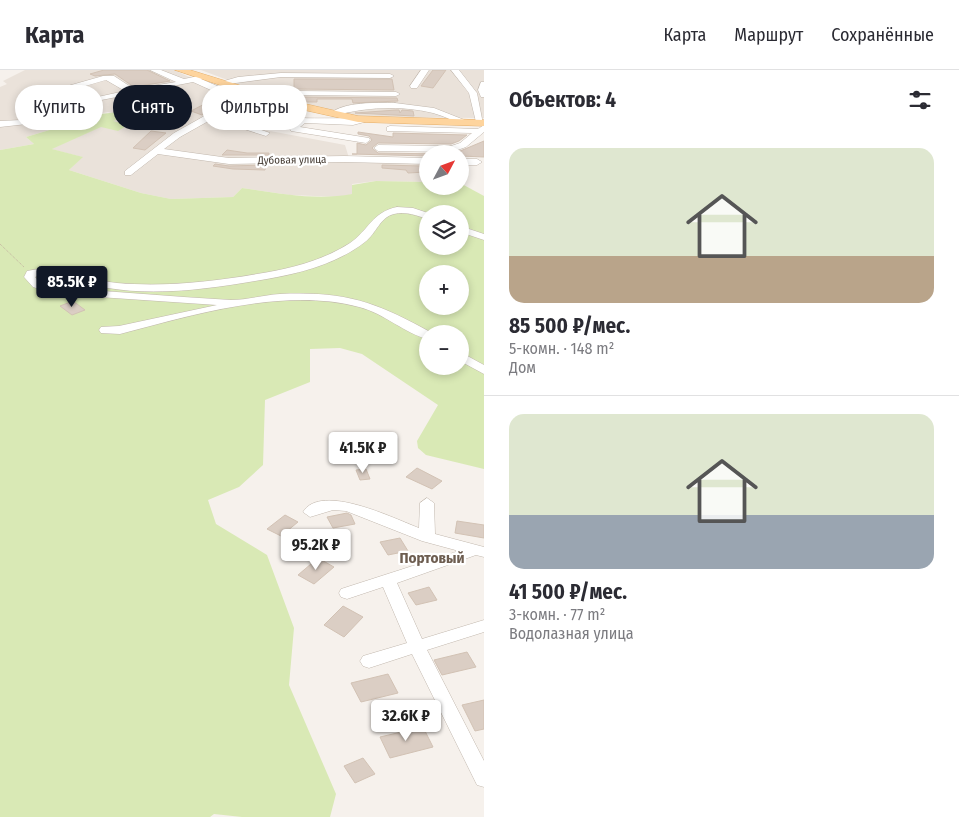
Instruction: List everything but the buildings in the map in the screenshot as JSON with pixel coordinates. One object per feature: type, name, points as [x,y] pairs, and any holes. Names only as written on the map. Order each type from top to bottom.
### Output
[{"type":"main road","points":[[180,70],[196,78],[224,85]]},
{"type":"main road","points":[[307,108],[368,120],[463,122],[482,126]]},
{"type":"street","points":[[154,70],[184,82]]},
{"type":"street","points":[[414,86],[425,70]]},
{"type":"street","points":[[455,70],[471,90],[482,126]]},
{"type":"street","points":[[221,84],[241,76],[390,76]]},
{"type":"street","points":[[81,85],[106,78],[111,78],[123,85]]},
{"type":"street","points":[[165,85],[196,78],[211,85]]},
{"type":"street","points":[[140,82],[148,85]]},
{"type":"street","points":[[475,101],[484,96],[482,90],[484,84]]},
{"type":"street","points":[[307,93],[396,94]]},
{"type":"street","points":[[332,114],[352,107],[415,107],[436,111],[463,122]]},
{"type":"street","points":[[307,120],[353,122],[368,120]]},
{"type":"street","points":[[128,173],[177,135],[202,121]]},
{"type":"street","points":[[0,124],[15,123]]},
{"type":"street","points":[[390,129],[482,126]]},
{"type":"street","points":[[378,148],[452,149],[463,145],[482,126]]},
{"type":"street","points":[[256,130],[266,133]]},
{"type":"street","points":[[301,130],[366,140]]},
{"type":"street","name":"Дубовая улица","points":[[157,151],[229,161],[344,159],[419,161]]},
{"type":"street","points":[[469,162],[477,162]]},
{"type":"street","points":[[419,213],[409,210],[390,212],[379,218],[369,233],[352,246],[296,269],[243,280],[188,286],[142,286],[100,284],[51,272],[31,273],[28,276],[31,280],[55,291],[231,303],[253,300],[315,298],[356,302],[376,309],[419,331]]},
{"type":"street","points":[[105,330],[120,330],[195,312],[226,308],[230,307],[231,303]]},
{"type":"street","points":[[469,361],[484,370]]},
{"type":"street","points":[[426,537],[427,503]]},
{"type":"street","points":[[310,512],[327,506],[348,507],[426,537],[480,550]]},
{"type":"street","points":[[347,594],[480,550]]},
{"type":"street","points":[[388,580],[415,646],[446,711],[484,778]]},
{"type":"street","points":[[368,661],[484,626]]},
{"type":"lane","points":[[469,232],[484,237]]},
{"type":"path","points":[[0,244],[9,255],[19,261],[25,270],[31,273]]},
{"type":"shaded area","points":[[25,70],[174,70],[206,85],[202,85],[202,130],[265,130],[345,145],[349,158],[419,163],[419,182],[376,181],[352,184],[353,194],[340,197],[290,195],[242,188],[233,197],[171,199],[141,193],[69,170],[82,157],[51,149],[92,130],[103,130],[103,125],[113,121],[113,130],[192,130],[192,85],[113,85],[113,113],[103,113],[103,85],[15,85],[15,130],[50,130],[26,137],[34,144],[0,150],[0,87],[7,84],[3,81]]},
{"type":"shaded area","points":[[201,70],[484,70],[484,118],[359,117],[307,104],[307,85],[241,85]]},
{"type":"green space","points":[[113,113],[113,130],[103,127],[103,114]]},
{"type":"green space","points":[[50,130],[94,130],[52,149],[83,157],[69,170],[141,193],[171,199],[233,197],[242,188],[297,196],[339,196],[352,194],[352,185],[376,181],[419,182],[419,195],[469,195],[469,188],[484,196],[484,469],[426,455],[418,448],[417,441],[438,405],[362,354],[340,348],[310,349],[310,382],[265,400],[263,465],[239,487],[208,500],[216,524],[267,555],[294,628],[289,685],[336,794],[330,817],[242,817],[214,814],[210,817],[0,817],[0,150],[34,144],[26,137]]},
{"type":"district","name":"Портовый","points":[[432,558]]}]
